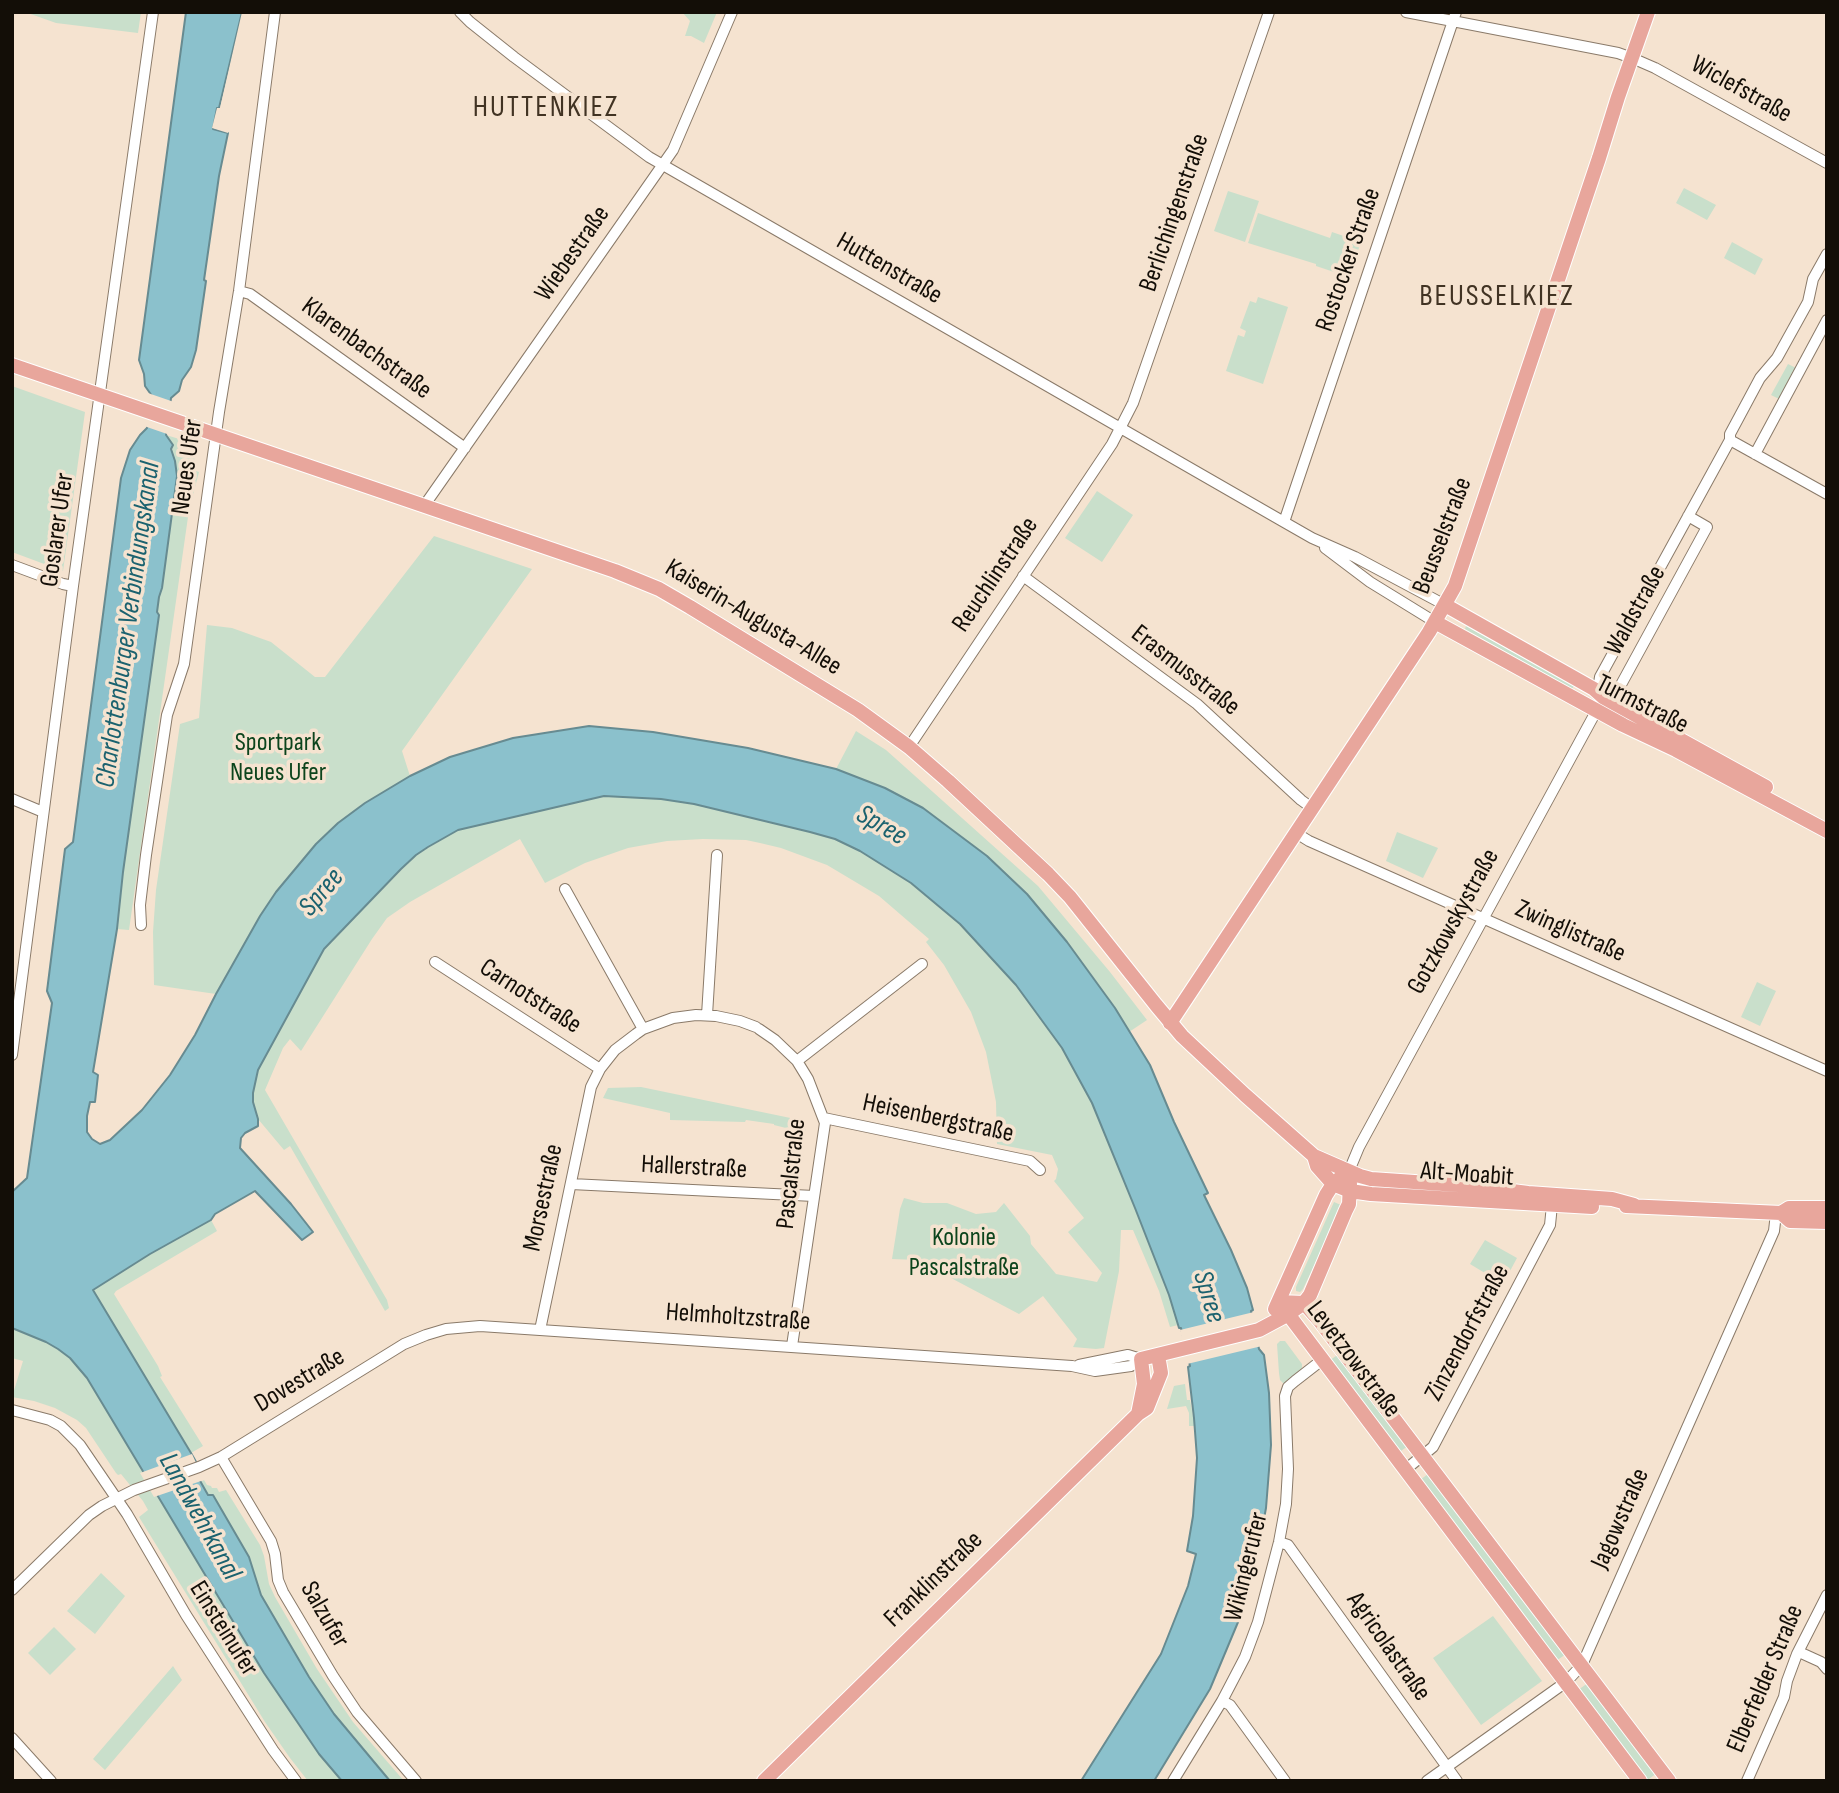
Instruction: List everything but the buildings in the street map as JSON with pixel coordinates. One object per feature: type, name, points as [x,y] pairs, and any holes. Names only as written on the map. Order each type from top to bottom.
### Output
[{"type":"main road","name":"Beusselstraße","points":[[1170,1023],[1435,621],[1455,586],[1648,12]]},
{"type":"main road","points":[[12,365],[100,394]]},
{"type":"main road","name":"Kaiserin-Augusta-Allee","points":[[100,394],[615,571],[659,589],[851,705],[909,747],[1064,890],[1170,1023]]},
{"type":"main road","name":"Turmstraße","points":[[1445,605],[1594,689],[1670,740],[1827,831]]},
{"type":"main road","name":"Turmstraße","points":[[1435,621],[1596,711],[1670,740],[1827,821]]},
{"type":"main road","name":"Alt-Moabit","points":[[1170,1023],[1245,1096],[1314,1156],[1349,1171],[1371,1179],[1612,1199],[1634,1205]]},
{"type":"main road","name":"Alt-Moabit","points":[[1314,1156],[1317,1166],[1333,1184],[1350,1191],[1371,1194],[1611,1208],[1634,1205],[1778,1213],[1789,1208],[1827,1208]]},
{"type":"main road","name":"Gotzkowskystraße","points":[[1263,1328],[1279,1302],[1326,1195],[1333,1184],[1349,1171]]},
{"type":"main road","name":"Gotzkowskystraße","points":[[1263,1328],[1287,1315],[1310,1295],[1346,1210],[1350,1191],[1349,1171]]},
{"type":"main road","name":"Alt-Moabit","points":[[1778,1213],[1790,1221],[1827,1222]]},
{"type":"main road","name":"Levetzowstraße","points":[[1279,1302],[1304,1303],[1670,1781]]},
{"type":"main road","name":"Levetzowstraße","points":[[1279,1302],[1640,1781]]},
{"type":"main road","name":"Helmholtzstraße","points":[[1141,1359],[1263,1328]]},
{"type":"main road","points":[[1322,1360],[1339,1347]]},
{"type":"main road","name":"Franklinstraße","points":[[764,1781],[1147,1408],[1161,1373],[1158,1355]]},
{"type":"main road","points":[[1138,1414],[1144,1384],[1141,1359]]},
{"type":"street","name":"Goslarer Ufer","points":[[12,1055],[153,12]]},
{"type":"street","name":"Neues Ufer","points":[[141,925],[139,905],[148,842],[167,715],[184,664],[239,291],[275,12]]},
{"type":"street","name":"Huttenstraße","points":[[460,12],[663,165],[1312,538],[1355,557],[1445,605]]},
{"type":"street","points":[[470,22],[479,12]]},
{"type":"street","name":"Wiebestraße","points":[[424,506],[673,150],[732,12]]},
{"type":"street","name":"Berlichingenstraße","points":[[1120,428],[1134,401],[1269,12]]},
{"type":"street","name":"Wiclefstraße","points":[[1406,12],[1455,17],[1632,58],[1827,163]]},
{"type":"street","name":"Rostocker Straße","points":[[1284,522],[1455,17]]},
{"type":"street","name":"Waldstraße","points":[[1688,516],[1707,527],[1617,692],[1603,697],[1599,683],[1601,677],[1688,516],[1730,440],[1731,432],[1760,378],[1777,358],[1808,302],[1813,279],[1827,254]]},
{"type":"street","name":"Klarenbachstraße","points":[[239,291],[250,294],[465,448]]},
{"type":"street","points":[[1755,454],[1827,320]]},
{"type":"street","name":"Reuchlinstraße","points":[[909,747],[1112,444],[1120,428]]},
{"type":"street","points":[[1730,440],[1827,494]]},
{"type":"street","name":"Huttenstraße","points":[[1312,538],[1370,582],[1435,621]]},
{"type":"street","points":[[12,565],[74,586]]},
{"type":"street","name":"Erasmusstraße","points":[[1023,576],[1197,704],[1312,808]]},
{"type":"street","name":"Gotzkowskystraße","points":[[1349,1171],[1364,1137],[1603,697]]},
{"type":"street","points":[[12,799],[43,812]]},
{"type":"street","name":"Zwinglistraße","points":[[1296,832],[1309,841],[1827,1071]]},
{"type":"street","points":[[707,1015],[717,855]]},
{"type":"street","points":[[565,889],[643,1029]]},
{"type":"street","name":"Carnotstraße","points":[[435,962],[598,1073]]},
{"type":"street","points":[[797,1061],[922,964]]},
{"type":"street","name":"Pascalstraße","points":[[598,1073],[615,1050],[643,1029],[673,1018],[707,1015],[732,1019],[757,1028],[775,1040],[797,1061],[808,1079],[825,1123],[792,1346]]},
{"type":"street","name":"Morsestraße","points":[[540,1330],[591,1087],[598,1073]]},
{"type":"street","name":"Heisenbergstraße","points":[[824,1118],[1030,1161],[1040,1170]]},
{"type":"street","name":"Hallerstraße","points":[[571,1184],[814,1196]]},
{"type":"street","name":"Zinzendorfstraße","points":[[1405,1470],[1433,1447],[1548,1229],[1552,1205]]},
{"type":"street","name":"Jagowstraße","points":[[1427,1781],[1566,1682],[1582,1665],[1774,1231],[1778,1213]]},
{"type":"street","name":"Helmholtzstraße","points":[[404,1344],[455,1327],[480,1326],[1072,1366],[1095,1371],[1120,1369],[1141,1359]]},
{"type":"street","name":"Dovestraße","points":[[12,1590],[89,1515],[116,1498],[221,1457],[404,1344]]},
{"type":"street","name":"Wikingerufer","points":[[1173,1781],[1223,1700],[1245,1657],[1258,1622],[1286,1504],[1288,1469],[1285,1396],[1295,1381],[1322,1360]]},
{"type":"street","name":"Einsteinufer","points":[[12,1410],[50,1420],[69,1433],[80,1445],[116,1498],[186,1615],[296,1781]]},
{"type":"street","name":"Salzufer","points":[[221,1457],[271,1541],[278,1580],[283,1592],[333,1676],[363,1720],[416,1781]]},
{"type":"street","name":"Agricolastraße","points":[[1279,1542],[1288,1545],[1457,1781]]},
{"type":"street","name":"Elberfelder Straße","points":[[1747,1781],[1784,1696],[1799,1651],[1827,1595]]},
{"type":"street","points":[[1799,1651],[1821,1661],[1827,1669]]},
{"type":"street","points":[[1223,1700],[1230,1705],[1285,1781]]},
{"type":"street","points":[[12,1738],[51,1781]]},
{"type":"green space","points":[[25,12],[141,12],[138,33],[56,23]]},
{"type":"green space","points":[[682,12],[717,12],[704,43],[685,36],[690,21]]},
{"type":"green space","points":[[1684,188],[1716,205],[1707,220],[1676,203]]},
{"type":"green space","points":[[1228,191],[1259,201],[1245,242],[1214,231]]},
{"type":"green space","points":[[1258,213],[1330,238],[1332,232],[1361,242],[1349,277],[1248,243]]},
{"type":"green space","points":[[1732,242],[1763,259],[1755,275],[1724,258]]},
{"type":"green space","points":[[1258,297],[1288,307],[1263,384],[1226,371],[1238,335],[1244,337],[1246,331],[1240,328],[1250,301],[1256,303]]},
{"type":"green space","points":[[1788,364],[1796,368],[1779,399],[1771,395]]},
{"type":"green space","points":[[12,386],[85,412],[63,571],[12,552]]},
{"type":"green space","points":[[166,435],[186,441],[196,448],[193,470],[199,472],[189,510],[129,930],[117,929],[177,476]]},
{"type":"green space","points":[[1097,491],[1133,515],[1102,562],[1065,538]]},
{"type":"green space","name":"Sportpark Neues Ufer","points":[[434,536],[532,569],[402,751],[410,776],[365,803],[260,916],[216,994],[154,985],[153,932],[156,890],[180,724],[199,718],[207,625],[232,628],[271,642],[315,677],[325,677]]},
{"type":"green space","points":[[1466,626],[1574,686],[1572,689],[1465,629]]},
{"type":"green space","points":[[856,731],[886,750],[1038,886],[1147,1020],[1129,1032],[1105,993],[1067,942],[1027,894],[987,856],[923,808],[885,788],[836,769]]},
{"type":"green space","name":"Kolonie Pascalstraße","points":[[604,796],[694,804],[835,839],[860,851],[911,883],[960,924],[1016,985],[1073,1067],[1092,1103],[1123,1177],[1178,1325],[1170,1327],[1159,1291],[1133,1230],[1121,1230],[1119,1271],[1104,1348],[1096,1349],[1073,1347],[1077,1339],[1043,1296],[1019,1314],[917,1260],[892,1259],[904,1198],[923,1203],[947,1203],[976,1214],[996,1212],[1004,1203],[1030,1236],[1031,1244],[1056,1274],[1097,1282],[1102,1273],[1068,1232],[1084,1218],[1054,1181],[1058,1169],[1052,1155],[997,1144],[996,1102],[986,1052],[971,1012],[944,965],[926,942],[929,939],[879,896],[827,865],[781,848],[746,840],[703,839],[667,841],[628,848],[585,863],[545,883],[520,839],[387,918],[301,1051],[290,1039],[283,1048],[265,1090],[387,1300],[389,1308],[385,1311],[290,1146],[284,1150],[258,1119],[253,1093],[258,1070],[324,949],[416,855],[458,830]]},
{"type":"green space","points":[[1397,832],[1438,848],[1423,878],[1386,861]]},
{"type":"green space","points":[[1757,982],[1776,991],[1760,1026],[1741,1017]]},
{"type":"green space","points":[[641,1087],[805,1121],[806,1133],[746,1120],[670,1120],[670,1113],[603,1098],[608,1088]]},
{"type":"green space","points":[[1334,1202],[1341,1205],[1340,1211],[1303,1289],[1296,1291],[1296,1287]]},
{"type":"green space","points":[[211,1220],[217,1231],[114,1294],[158,1366],[162,1376],[160,1377],[203,1446],[191,1453],[92,1290]]},
{"type":"green space","points":[[1485,1240],[1517,1258],[1503,1284],[1470,1264]]},
{"type":"green space","points":[[12,1328],[58,1349],[70,1358],[87,1378],[264,1673],[319,1754],[342,1781],[308,1781],[290,1758],[139,1517],[148,1510],[143,1501],[121,1474],[116,1473],[86,1428],[55,1408],[12,1397],[23,1361],[12,1358]]},
{"type":"green space","points":[[1285,1341],[1302,1364],[1302,1368],[1284,1384],[1279,1373],[1277,1344]]},
{"type":"green space","points":[[1336,1356],[1408,1446],[1398,1453],[1330,1360]]},
{"type":"green space","points":[[1185,1384],[1195,1426],[1189,1426],[1186,1406],[1167,1409],[1174,1386]]},
{"type":"green space","points":[[1428,1474],[1566,1654],[1556,1661],[1420,1480]]},
{"type":"green space","points":[[204,1480],[219,1492],[226,1490],[260,1545],[269,1584],[317,1669],[353,1722],[404,1781],[390,1781],[334,1714],[309,1677],[261,1595],[249,1557],[213,1496],[208,1495],[204,1489],[201,1481]]},
{"type":"green space","points":[[101,1573],[125,1596],[95,1634],[67,1611]]},
{"type":"green space","points":[[1493,1616],[1542,1681],[1481,1725],[1433,1658]]},
{"type":"green space","points":[[54,1627],[76,1649],[50,1675],[28,1653]]},
{"type":"green space","points":[[173,1666],[182,1680],[105,1770],[93,1759]]},
{"type":"green space","points":[[1588,1683],[1657,1773],[1646,1781],[1578,1690]]},
{"type":"water","points":[[186,12],[242,12],[213,129],[228,133],[219,176],[196,350],[179,391],[171,398],[166,435],[173,445],[171,449],[177,476],[117,929],[93,1072],[98,1075],[95,1102],[90,1102],[87,1132],[100,1144],[110,1140],[142,1110],[170,1075],[260,916],[276,892],[316,844],[365,803],[410,776],[450,757],[513,738],[589,726],[653,732],[748,748],[836,769],[885,788],[923,808],[987,856],[1027,894],[1067,942],[1115,1008],[1150,1065],[1208,1193],[1204,1195],[1247,1288],[1259,1349],[1264,1355],[1271,1445],[1266,1508],[1256,1562],[1241,1615],[1210,1689],[1154,1781],[1081,1781],[1161,1654],[1188,1586],[1196,1554],[1187,1551],[1193,1516],[1197,1458],[1190,1366],[1181,1328],[1092,1103],[1062,1048],[1016,985],[960,924],[911,883],[860,851],[835,839],[694,804],[604,796],[458,830],[428,847],[401,869],[324,949],[258,1070],[253,1102],[258,1126],[245,1133],[241,1138],[240,1148],[313,1232],[302,1240],[255,1191],[93,1290],[199,1467],[194,1470],[208,1495],[213,1495],[249,1557],[261,1595],[309,1677],[334,1714],[390,1781],[342,1781],[319,1754],[264,1673],[87,1378],[70,1358],[58,1349],[12,1328],[12,1192],[27,1178],[52,1003],[47,991],[65,849],[73,842],[121,478],[130,450],[147,428],[152,396],[145,386],[139,360]]},
{"type":"pier","points":[[242,12],[245,13],[223,109],[219,112],[216,126],[229,129],[228,133],[212,128],[217,108],[220,108]]},
{"type":"pier","points":[[145,392],[174,402],[170,435],[144,426],[149,397]]},
{"type":"pier","points":[[1254,1312],[1262,1346],[1187,1364],[1180,1330]]},
{"type":"pier","points":[[192,1454],[204,1480],[154,1497],[140,1473]]},
{"type":"district","name":"HUTTENKIEZ","points":[[546,108]]},
{"type":"district","name":"BEUSSELKIEZ","points":[[1497,297]]},
{"type":"water label","name":"Charlottenburger Verbindungskanal","points":[[129,625]]},
{"type":"water label","name":"Spree","points":[[881,826]]},
{"type":"water label","name":"Spree","points":[[322,893]]},
{"type":"water label","name":"Spree","points":[[1208,1297]]},
{"type":"water label","name":"Landwehrkanal","points":[[199,1517]]}]
